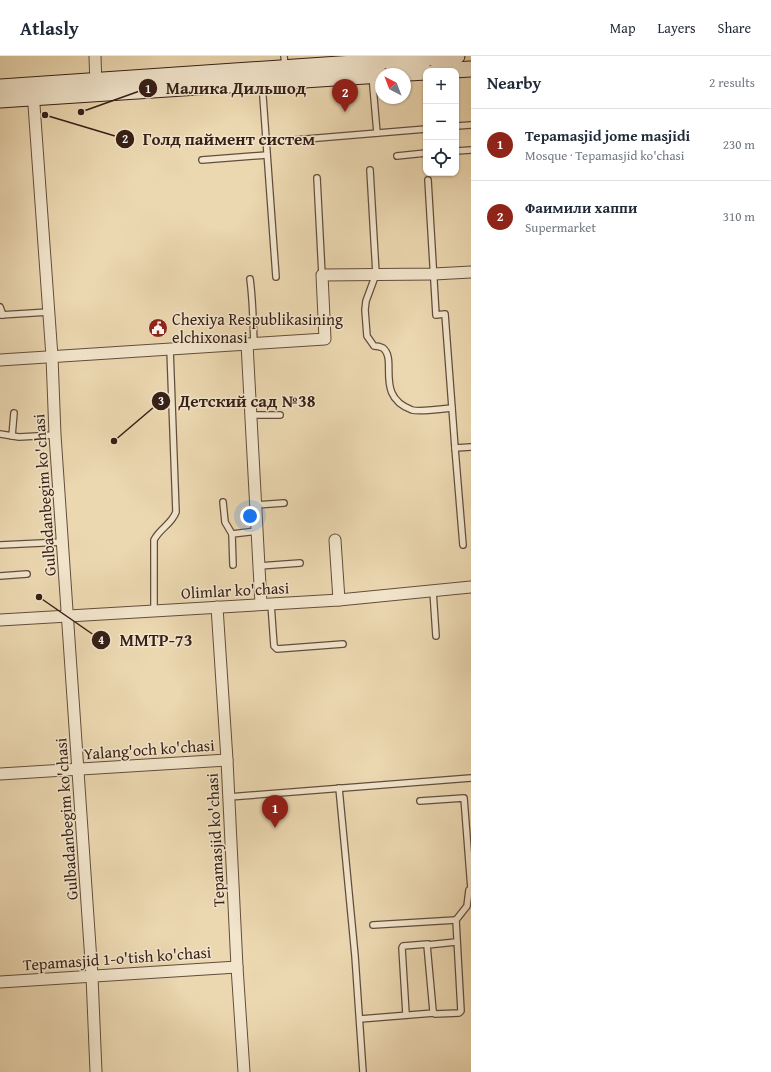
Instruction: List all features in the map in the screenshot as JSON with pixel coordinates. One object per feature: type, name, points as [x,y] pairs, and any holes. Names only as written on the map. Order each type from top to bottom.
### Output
[{"type":"main road","points":[[262,76],[285,62],[457,56]]},
{"type":"main road","points":[[459,70],[471,69]]},
{"type":"main road","points":[[411,73],[423,72]]},
{"type":"main road","points":[[0,100],[33,91],[262,76],[375,75]]},
{"type":"main road","points":[[0,86],[33,91]]},
{"type":"street","points":[[95,56],[96,87]]},
{"type":"street","name":"Gulbadanbegim ko'chasi","points":[[33,91],[52,357],[55,435],[79,770],[92,976],[96,1072]]},
{"type":"street","points":[[0,360],[325,339],[322,275],[434,274],[471,272]]},
{"type":"street","points":[[251,344],[251,415],[259,566],[266,604]]},
{"type":"street","points":[[335,540],[339,600]]},
{"type":"street","name":"Olimlar ko'chasi","points":[[0,620],[339,600],[471,587]]},
{"type":"street","name":"Tepamasjid ko'chasi","points":[[217,607],[244,1072]]},
{"type":"street","name":"Yalang'och ko'chasi","points":[[0,774],[227,760]]},
{"type":"street","name":"Tepamasjid 1-o'tish ko'chasi","points":[[0,982],[237,967]]},
{"type":"lane","points":[[262,76],[276,277]]},
{"type":"lane","points":[[377,104],[377,133]]},
{"type":"lane","points":[[459,126],[471,125]]},
{"type":"lane","points":[[282,142],[423,129]]},
{"type":"lane","points":[[459,151],[471,150]]},
{"type":"lane","points":[[397,156],[423,154]]},
{"type":"lane","points":[[202,160],[267,155]]},
{"type":"lane","points":[[370,170],[376,274],[366,301],[365,310],[367,336],[374,346],[382,348],[388,355],[390,391],[399,403],[413,411],[452,408]]},
{"type":"lane","points":[[317,178],[322,275]]},
{"type":"lane","points":[[428,180],[436,314],[446,314],[463,545]]},
{"type":"lane","points":[[250,279],[253,304],[251,344]]},
{"type":"lane","points":[[0,307],[2,315],[48,312]]},
{"type":"lane","points":[[154,610],[154,540],[158,532],[173,519],[176,512],[170,349]]},
{"type":"lane","points":[[12,436],[14,413]]},
{"type":"lane","points":[[251,415],[280,415]]},
{"type":"lane","points":[[0,434],[19,437],[55,435]]},
{"type":"lane","points":[[455,448],[471,447]]},
{"type":"lane","points":[[223,502],[225,522],[232,534],[233,565]]},
{"type":"lane","points":[[256,505],[284,503]]},
{"type":"lane","points":[[232,534],[257,531]]},
{"type":"lane","points":[[0,545],[63,542]]},
{"type":"lane","points":[[259,566],[300,563]]},
{"type":"lane","points":[[0,576],[27,574]]},
{"type":"lane","points":[[433,591],[436,636]]},
{"type":"lane","points":[[266,604],[274,646],[277,649],[343,644]]},
{"type":"lane","points":[[229,797],[471,778]]},
{"type":"lane","points":[[339,788],[355,956],[363,1072]]},
{"type":"lane","points":[[360,1019],[406,1014],[459,1013],[461,1011],[456,942],[456,920],[467,906],[469,890],[471,889],[464,798],[420,800]]},
{"type":"lane","points":[[373,925],[456,920]]},
{"type":"lane","points":[[406,1014],[403,946],[456,942]]},
{"type":"lane","points":[[428,944],[434,1013]]},
{"type":"place","name":"Малика Дильшод","points":[[81,112]]},
{"type":"place","name":"Фаимили хаппи","points":[[345,112]]},
{"type":"place","name":"Голд паймент систем","points":[[45,115]]},
{"type":"place","name":"Chexiya Respublikasining elchixonasi","points":[[158,328]]},
{"type":"place","name":"Детский сад №38","points":[[114,441]]},
{"type":"place","name":"MMTP-73","points":[[39,597]]},
{"type":"place","name":"Tepamasjid jome masjidi","points":[[275,828]]}]
